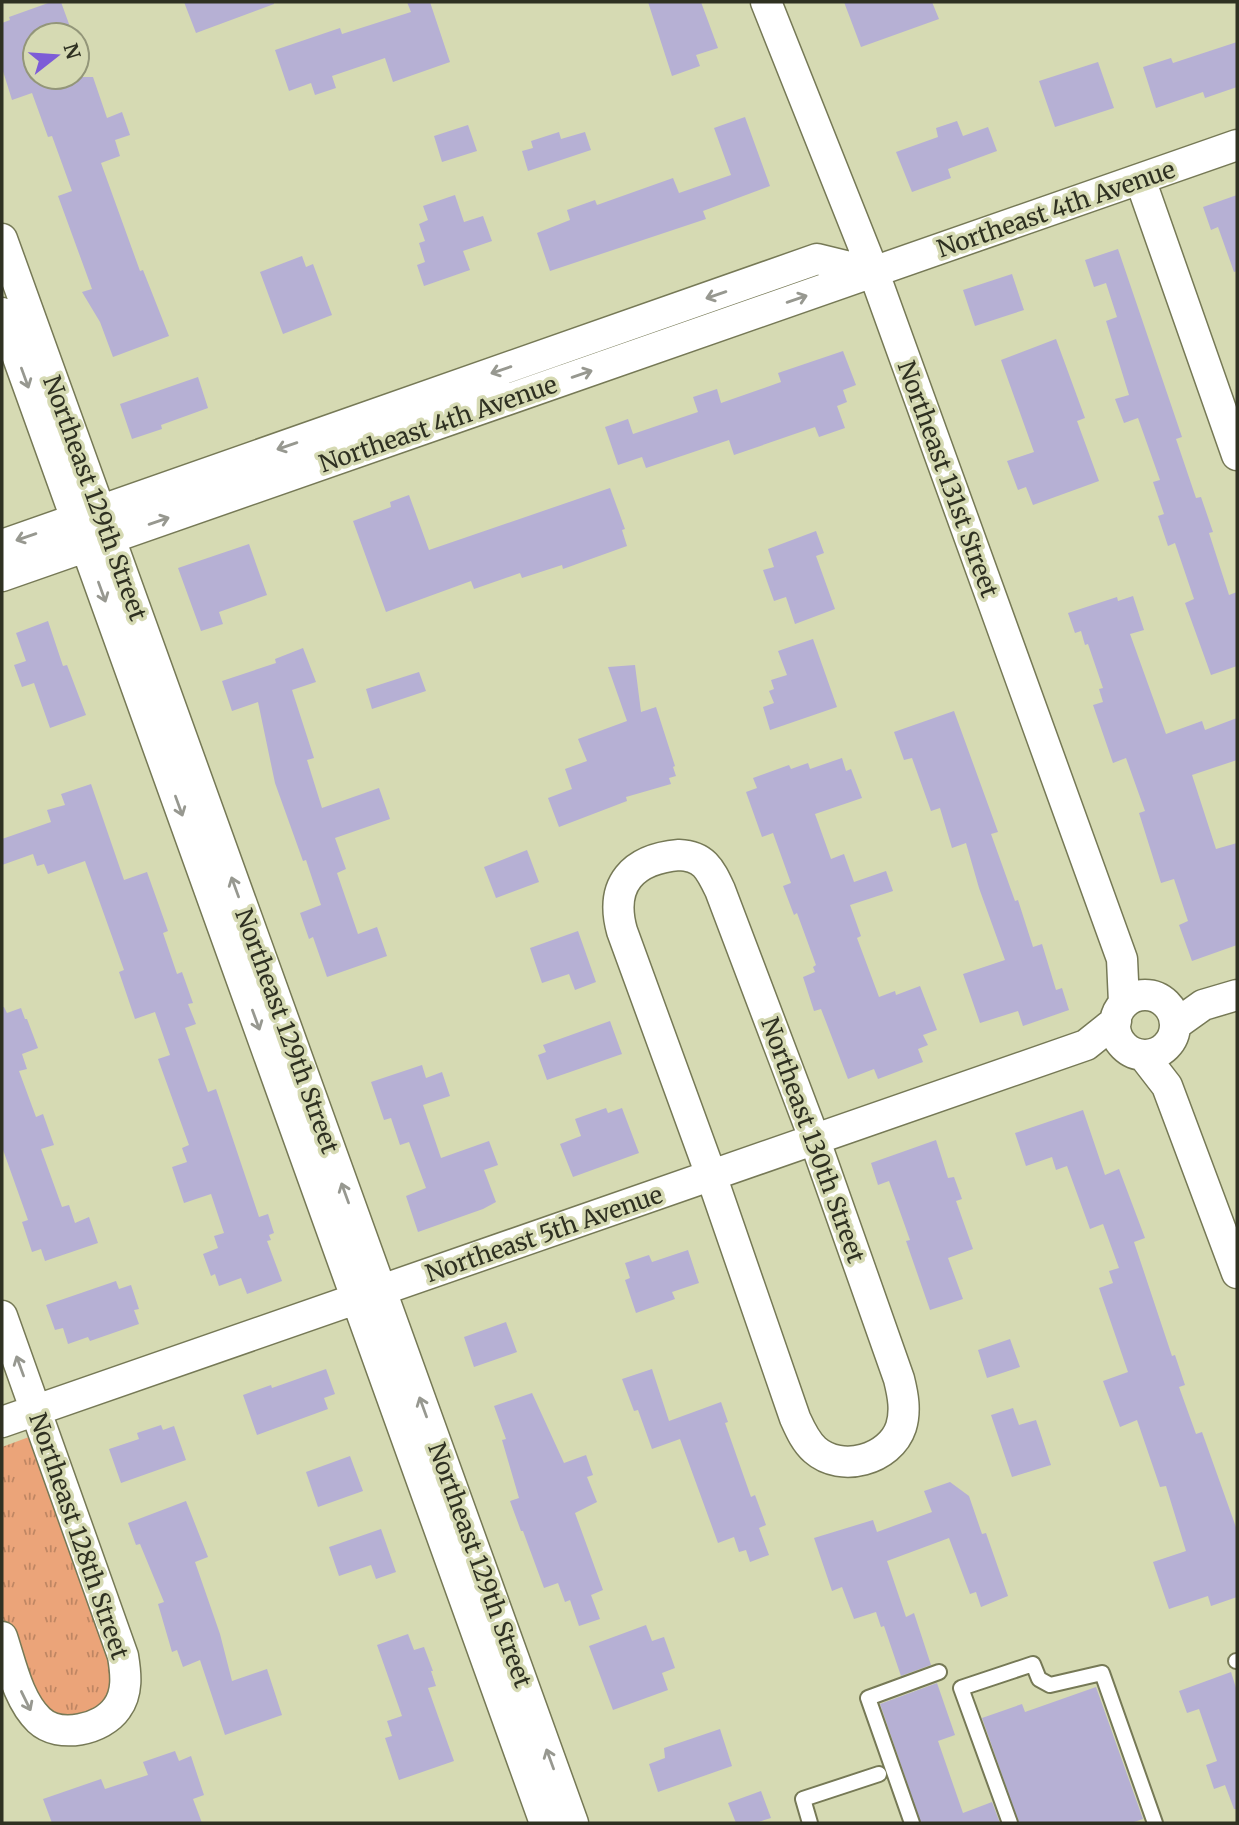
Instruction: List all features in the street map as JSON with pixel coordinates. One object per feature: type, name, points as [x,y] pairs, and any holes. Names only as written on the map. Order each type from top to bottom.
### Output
[{"type":"street","name":"Northeast 131st Street","points":[[766,2],[874,273],[1237,1273]]},
{"type":"street","name":"Northeast 4th Avenue","points":[[2,576],[93,529],[817,259],[874,273],[1237,145]]},
{"type":"street","points":[[1140,180],[1237,455]]},
{"type":"street","name":"Northeast 129th Street","points":[[2,239],[93,529],[554,1820]]},
{"type":"street","name":"Northeast 129th Street","points":[[2,313],[93,529]]},
{"type":"street","name":"Northeast 4th Avenue","points":[[2,545],[93,529]]},
{"type":"street","name":"Northeast 130th Street","points":[[691,855],[701,860],[712,872],[814,1139],[904,1396],[897,1436],[879,1452],[855,1462],[828,1458],[815,1450],[805,1438],[795,1418],[711,1175],[618,917],[618,902],[629,875],[639,866],[663,856],[691,855]]},
{"type":"street","name":"Northeast 5th Avenue","points":[[2,1422],[1146,1024],[1237,995]]},
{"type":"street","name":"Northeast 128th Street","points":[[2,1316],[123,1656],[126,1676],[124,1693],[116,1709],[102,1722],[84,1728],[67,1731],[42,1723],[30,1711],[2,1637]]},
{"type":"lane","points":[[1010,1823],[961,1688],[1033,1664],[1039,1678],[1050,1685],[1102,1673],[1155,1823]]},
{"type":"lane","points":[[912,1823],[868,1698],[939,1672]]},
{"type":"lane","points":[[810,1823],[803,1799],[879,1774]]},
{"type":"green space","points":[[29,1437],[36,1444],[116,1670],[106,1704],[72,1719],[47,1711],[27,1688],[2,1615],[2,1447]]},
{"type":"building","points":[[51,2],[61,2],[68,21],[21,21],[21,91],[91,91],[93,77],[107,118],[122,112],[130,135],[115,140],[120,156],[101,163],[140,271],[143,270],[169,336],[113,357],[100,322],[82,292],[92,289],[58,196],[72,191],[52,136],[48,137],[32,93],[12,100],[2,68],[2,23],[10,20],[9,17]]},
{"type":"building","points":[[184,2],[274,2],[274,4],[196,33]]},
{"type":"building","points":[[407,2],[430,2],[450,62],[393,82],[385,58],[332,76],[336,88],[315,95],[311,83],[289,91],[275,50],[340,28],[342,34],[411,12]]},
{"type":"building","points":[[648,2],[701,2],[718,48],[696,55],[700,66],[672,76]]},
{"type":"building","points":[[844,2],[932,2],[939,19],[861,47]]},
{"type":"building","points":[[1237,42],[1237,87],[1205,98],[1203,92],[1156,108],[1143,67],[1171,58],[1173,63]]},
{"type":"building","points":[[1098,62],[1114,108],[1055,127],[1039,81]]},
{"type":"building","points":[[745,117],[770,186],[703,211],[706,219],[550,271],[537,233],[570,220],[567,210],[595,200],[597,205],[673,178],[679,193],[731,175],[714,128]]},
{"type":"building","points":[[957,121],[963,136],[988,127],[997,151],[948,169],[951,178],[912,192],[896,152],[938,137],[936,128]]},
{"type":"building","points":[[468,125],[477,151],[442,162],[434,136]]},
{"type":"building","points":[[559,132],[561,139],[585,132],[591,150],[528,171],[522,151],[533,148],[531,141]]},
{"type":"building","points":[[455,195],[464,222],[483,216],[492,241],[463,251],[470,270],[424,286],[417,265],[425,262],[419,243],[425,241],[419,224],[428,220],[423,206]]},
{"type":"building","points":[[1237,195],[1237,271],[1234,272],[1218,227],[1211,230],[1203,207]]},
{"type":"building","points":[[1118,249],[1182,437],[1176,439],[1196,498],[1201,497],[1213,532],[1209,533],[1229,595],[1237,592],[1237,666],[1211,675],[1185,603],[1194,599],[1175,543],[1168,546],[1158,516],[1164,514],[1153,482],[1160,480],[1138,418],[1124,423],[1115,399],[1129,395],[1106,321],[1117,317],[1106,283],[1094,287],[1085,260]]},
{"type":"building","points":[[302,256],[306,267],[313,264],[332,315],[283,334],[260,272]]},
{"type":"building","points":[[1012,274],[1024,310],[975,326],[963,290]]},
{"type":"building","points":[[1056,339],[1085,418],[1077,421],[1099,481],[1033,505],[1026,487],[1018,490],[1007,461],[1034,452],[1001,360]]},
{"type":"building","points":[[843,351],[856,385],[843,390],[847,402],[837,406],[845,428],[819,437],[815,427],[734,455],[729,440],[646,468],[642,457],[618,465],[605,427],[628,419],[633,434],[698,412],[693,397],[717,389],[721,403],[781,382],[778,373]]},
{"type":"building","points":[[198,377],[208,408],[132,439],[120,404]]},
{"type":"building","points":[[610,488],[625,529],[622,530],[627,546],[563,569],[562,565],[522,578],[520,573],[474,589],[471,581],[386,612],[353,521],[391,507],[390,502],[409,495],[429,550]]},
{"type":"building","points":[[816,531],[824,553],[816,556],[835,609],[795,624],[786,597],[774,601],[763,570],[774,567],[768,549]]},
{"type":"building","points":[[249,544],[267,595],[219,612],[223,624],[201,631],[178,568]]},
{"type":"building","points":[[1133,596],[1144,630],[1130,634],[1166,734],[1202,721],[1205,730],[1237,718],[1237,760],[1192,775],[1216,849],[1237,843],[1237,945],[1192,961],[1179,925],[1188,921],[1174,879],[1161,883],[1139,813],[1145,811],[1126,758],[1113,763],[1093,705],[1103,702],[1099,689],[1103,688],[1088,644],[1085,645],[1081,631],[1075,633],[1068,613],[1117,597],[1118,601]]},
{"type":"building","points":[[48,621],[63,666],[67,665],[86,715],[50,728],[34,683],[22,687],[14,665],[26,661],[16,633]]},
{"type":"building","points":[[813,639],[837,707],[770,730],[763,707],[774,703],[769,691],[774,689],[771,680],[787,675],[778,651]]},
{"type":"building","points":[[303,648],[316,682],[292,690],[314,758],[307,760],[322,808],[379,788],[390,819],[335,838],[346,869],[337,873],[358,934],[377,927],[387,956],[327,977],[313,937],[309,939],[300,913],[321,905],[275,783],[258,702],[232,711],[222,681],[276,663],[275,659]]},
{"type":"building","points":[[635,665],[641,712],[656,707],[676,776],[669,778],[671,784],[626,797],[627,801],[559,827],[548,798],[572,789],[565,769],[587,761],[578,739],[627,721],[608,667]]},
{"type":"building","points":[[419,672],[426,691],[372,709],[366,689]]},
{"type":"building","points":[[954,711],[998,832],[991,834],[1015,901],[1018,900],[1033,947],[1042,944],[1056,990],[1062,988],[1069,1010],[1023,1026],[1018,1011],[980,1023],[963,974],[1005,960],[966,843],[952,848],[940,808],[931,811],[912,758],[904,760],[894,732]]},
{"type":"building","points":[[842,758],[846,771],[851,769],[862,798],[815,814],[831,859],[844,854],[854,882],[886,871],[893,891],[850,905],[861,936],[857,938],[879,997],[895,991],[896,995],[920,986],[937,1030],[923,1035],[928,1045],[918,1049],[923,1062],[878,1079],[874,1069],[848,1079],[821,1009],[814,1011],[803,977],[815,972],[813,967],[816,965],[797,913],[794,915],[783,886],[791,883],[773,833],[762,837],[746,792],[757,788],[753,778],[789,765],[791,769],[808,763],[810,769]]},
{"type":"building","points":[[91,784],[124,880],[147,872],[168,931],[163,933],[177,974],[182,972],[193,1003],[188,1004],[196,1024],[185,1028],[208,1092],[216,1089],[259,1217],[268,1214],[274,1233],[269,1235],[271,1240],[267,1241],[282,1281],[247,1294],[241,1278],[219,1286],[215,1274],[211,1276],[203,1254],[218,1248],[214,1236],[224,1233],[211,1194],[184,1203],[172,1167],[187,1162],[182,1148],[189,1145],[158,1059],[170,1055],[155,1012],[135,1019],[119,972],[124,970],[85,861],[48,874],[44,864],[37,866],[33,854],[2,865],[2,839],[51,822],[47,810],[65,805],[61,794]]},
{"type":"building","points":[[527,850],[539,882],[496,898],[484,867]]},
{"type":"building","points":[[578,931],[596,982],[575,990],[569,974],[542,983],[530,948]]},
{"type":"building","points":[[2,1007],[7,1013],[21,1008],[38,1048],[22,1054],[27,1069],[19,1071],[36,1117],[43,1114],[54,1145],[41,1149],[62,1207],[69,1205],[75,1223],[89,1217],[98,1243],[45,1261],[41,1249],[32,1252],[22,1222],[28,1220],[2,1147]]},
{"type":"building","points":[[610,1021],[622,1054],[547,1080],[538,1055],[546,1052],[543,1045]]},
{"type":"building","points":[[422,1065],[426,1078],[442,1072],[450,1096],[423,1105],[441,1158],[489,1141],[498,1165],[484,1170],[496,1202],[418,1232],[406,1196],[426,1188],[409,1142],[400,1145],[391,1118],[384,1120],[371,1082]]},
{"type":"building","points":[[606,1108],[608,1113],[622,1108],[639,1153],[573,1177],[560,1144],[581,1136],[575,1119]]},
{"type":"building","points":[[1083,1110],[1105,1175],[1119,1169],[1145,1238],[1134,1242],[1172,1356],[1175,1355],[1185,1385],[1179,1387],[1196,1434],[1202,1432],[1237,1530],[1237,1597],[1211,1606],[1208,1596],[1169,1609],[1153,1562],[1186,1551],[1166,1486],[1160,1487],[1137,1420],[1120,1427],[1103,1381],[1128,1372],[1099,1288],[1113,1283],[1109,1271],[1119,1268],[1103,1224],[1090,1229],[1067,1166],[1056,1170],[1052,1157],[1026,1166],[1015,1133]]},
{"type":"building","points":[[936,1140],[948,1178],[954,1177],[962,1199],[956,1201],[973,1249],[948,1258],[963,1299],[930,1310],[906,1241],[910,1240],[889,1181],[878,1185],[871,1163]]},
{"type":"building","points":[[688,1250],[699,1283],[672,1292],[675,1299],[636,1313],[625,1280],[630,1278],[625,1263],[649,1255],[652,1262]]},
{"type":"building","points":[[116,1281],[119,1289],[131,1285],[139,1309],[134,1310],[139,1324],[90,1341],[88,1337],[68,1344],[63,1328],[55,1330],[46,1305]]},
{"type":"building","points":[[506,1322],[517,1352],[474,1367],[464,1337]]},
{"type":"building","points":[[1010,1339],[1020,1367],[987,1378],[978,1350]]},
{"type":"building","points":[[326,1369],[335,1394],[324,1398],[328,1409],[257,1435],[243,1395]]},
{"type":"building","points":[[652,1369],[669,1421],[721,1402],[728,1422],[725,1423],[751,1497],[755,1495],[766,1525],[759,1528],[769,1555],[750,1562],[746,1550],[739,1552],[734,1537],[718,1543],[680,1439],[652,1449],[638,1410],[634,1411],[622,1379]]},
{"type":"building","points":[[532,1393],[564,1463],[586,1455],[593,1475],[587,1477],[597,1502],[575,1513],[603,1590],[591,1595],[600,1619],[579,1626],[570,1600],[565,1602],[558,1583],[544,1588],[510,1501],[519,1498],[502,1440],[506,1439],[494,1406]]},
{"type":"building","points":[[1013,1408],[1019,1425],[1036,1420],[1051,1465],[1012,1477],[991,1415]]},
{"type":"building","points":[[161,1425],[163,1430],[174,1426],[186,1460],[121,1483],[109,1449],[139,1439],[137,1433]]},
{"type":"building","points":[[350,1456],[363,1491],[318,1507],[306,1472]]},
{"type":"building","points":[[950,1482],[969,1496],[982,1534],[986,1533],[1008,1596],[981,1607],[976,1592],[970,1594],[949,1538],[887,1561],[906,1617],[914,1613],[931,1665],[901,1676],[884,1626],[881,1627],[876,1612],[854,1619],[842,1587],[832,1591],[814,1538],[873,1520],[877,1532],[932,1512],[924,1491]]},
{"type":"building","points":[[186,1501],[208,1557],[195,1562],[220,1634],[232,1681],[267,1669],[282,1715],[225,1735],[200,1660],[183,1667],[177,1650],[172,1652],[158,1604],[164,1602],[140,1544],[136,1545],[128,1523]]},
{"type":"building","points":[[381,1529],[396,1572],[376,1579],[371,1565],[339,1576],[329,1547]]},
{"type":"building","points":[[646,1625],[652,1641],[664,1637],[675,1668],[662,1673],[668,1690],[613,1710],[589,1646]]},
{"type":"building","points":[[408,1634],[414,1650],[424,1647],[433,1671],[436,1686],[428,1688],[454,1761],[399,1780],[385,1738],[392,1736],[387,1721],[402,1716],[377,1645]]},
{"type":"building","points":[[1231,1672],[1237,1691],[1237,1809],[1234,1809],[1225,1785],[1214,1789],[1206,1765],[1217,1761],[1199,1709],[1187,1713],[1179,1691]]},
{"type":"building","points":[[937,1683],[955,1735],[938,1741],[963,1813],[992,1802],[1000,1823],[921,1823],[880,1704]]},
{"type":"building","points":[[1096,1687],[1143,1819],[1131,1823],[1019,1823],[982,1718],[1022,1704],[1025,1712]]},
{"type":"building","points":[[720,1729],[732,1766],[658,1792],[649,1764],[665,1758],[664,1748]]},
{"type":"building","points":[[175,1751],[179,1761],[191,1756],[204,1795],[193,1799],[202,1823],[52,1823],[43,1799],[101,1779],[105,1789],[148,1775],[143,1762]]},
{"type":"building","points":[[761,1791],[771,1818],[755,1823],[736,1823],[728,1803]]}]
